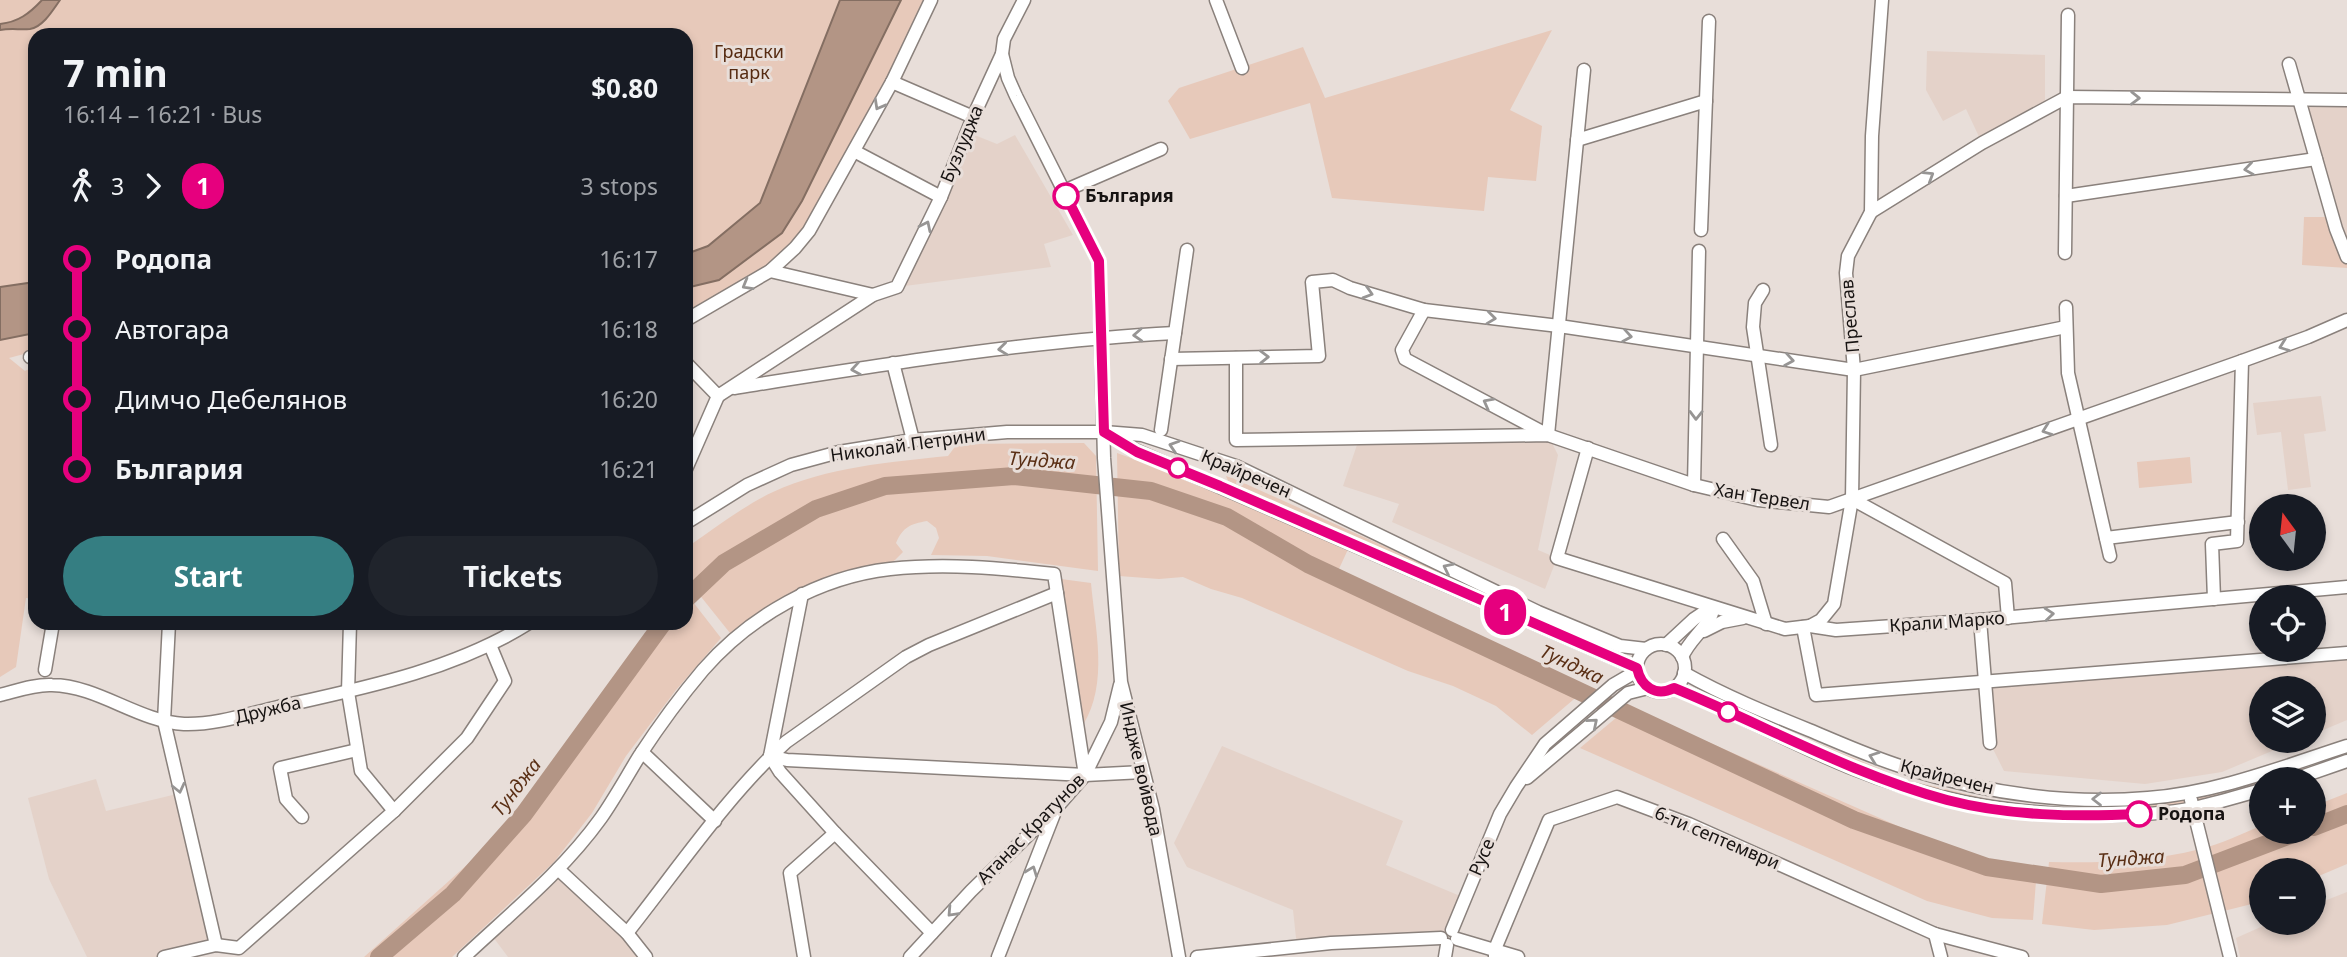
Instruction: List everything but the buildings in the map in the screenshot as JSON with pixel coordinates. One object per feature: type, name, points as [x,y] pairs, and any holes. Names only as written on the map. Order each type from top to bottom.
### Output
[{"type":"street","points":[[693,316],[770,271],[809,231],[892,82],[931,0]]},
{"type":"street","name":"Бузлуджа","points":[[873,295],[897,287],[941,197],[1002,54],[1004,39],[1024,0]]},
{"type":"street","points":[[1216,0],[1242,68]]},
{"type":"street","name":"Преслав","points":[[1807,627],[1821,620],[1834,604],[1852,499],[1854,370],[1846,273],[1848,256],[1871,212],[1872,136],[1882,0]]},
{"type":"street","points":[[2065,253],[2068,15]]},
{"type":"street","points":[[1701,229],[1709,21]]},
{"type":"street","name":"Индже войвода","points":[[1002,54],[1008,78],[1099,261],[1104,458],[1121,682],[1153,809],[1179,957]]},
{"type":"street","points":[[2289,64],[2336,229],[2347,257]]},
{"type":"street","points":[[1424,310],[1402,350],[1405,359],[1549,435],[1584,70]]},
{"type":"street","points":[[892,82],[973,117]]},
{"type":"street","points":[[1871,212],[1982,143],[2067,97],[2347,100]]},
{"type":"street","points":[[1577,139],[1706,101]]},
{"type":"street","points":[[1064,191],[1161,149]]},
{"type":"street","points":[[854,151],[941,197]]},
{"type":"street","points":[[2066,196],[2316,159]]},
{"type":"street","points":[[1161,430],[1187,250]]},
{"type":"street","points":[[1694,485],[1699,251]]},
{"type":"street","points":[[770,271],[873,295]]},
{"type":"street","points":[[1171,359],[1319,356],[1312,282],[1333,280],[1350,288],[1424,310],[1559,326],[1854,370],[2066,327]]},
{"type":"street","points":[[1763,290],[1755,303],[1753,327],[1771,445]]},
{"type":"street","points":[[693,453],[718,396],[873,295]]},
{"type":"street","points":[[2066,307],[2068,373],[2110,556]]},
{"type":"street","name":"Хан Тервел","points":[[1236,358],[1237,440],[1549,435],[1694,485],[1758,500],[1829,507],[2242,362],[2347,320]]},
{"type":"street","points":[[730,388],[893,363],[1101,337],[1175,333]]},
{"type":"street","points":[[2214,599],[2212,544],[2236,541],[2242,362]]},
{"type":"street","points":[[893,363],[913,440]]},
{"type":"street","points":[[693,370],[718,396]]},
{"type":"street","name":"Николай Петрини","points":[[693,519],[747,485],[791,465],[839,452],[913,440],[1007,432],[1104,432]]},
{"type":"street","name":"Крайречен","points":[[1104,432],[1142,435],[1236,466],[1538,612],[1620,646],[1646,649]]},
{"type":"street","name":"Крайречен","points":[[1104,432],[1137,452],[1637,670]]},
{"type":"street","name":"Крали Марко","points":[[1588,448],[1557,558],[1785,629],[1807,627],[1836,630],[2008,618],[2347,587]]},
{"type":"street","points":[[1852,499],[2005,583],[2008,618]]},
{"type":"street","points":[[2106,538],[2238,522]]},
{"type":"street","points":[[1723,540],[1753,581],[1766,624]]},
{"type":"street","points":[[464,957],[558,869],[600,818],[642,751],[703,670],[731,641],[760,618],[802,594],[840,580],[889,569],[980,566],[1054,574],[1085,775]]},
{"type":"street","points":[[627,933],[715,821],[770,756],[786,742],[906,657],[1057,593]]},
{"type":"street","points":[[802,594],[770,756],[780,772],[835,833],[932,933]]},
{"type":"street","points":[[1666,645],[1694,619],[1713,608]]},
{"type":"street","points":[[1682,657],[1692,639],[1711,618],[1713,608]]},
{"type":"street","points":[[1692,639],[1723,622],[1746,618]]},
{"type":"street","points":[[1980,620],[1990,743]]},
{"type":"street","points":[[1807,627],[1816,695],[2347,653]]},
{"type":"street","points":[[45,670],[52,630]]},
{"type":"street","points":[[169,630],[164,721],[216,945]]},
{"type":"street","points":[[350,630],[348,692],[362,771],[394,811]]},
{"type":"street","name":"Дружба","points":[[8,697],[50,684],[75,687],[139,714],[164,721],[186,724],[216,721],[348,692],[436,667],[490,645],[517,630]]},
{"type":"street","points":[[164,957],[216,945],[239,948],[394,811],[467,738],[505,681],[490,645]]},
{"type":"street","points":[[1654,645],[1666,645],[1678,651],[1682,657],[1684,673],[1674,688],[1658,692],[1643,683],[1637,670],[1639,660],[1646,649],[1654,645]]},
{"type":"street","points":[[1604,655],[1613,670],[1614,685],[1637,670]]},
{"type":"street","name":"Крайречен","points":[[1684,673],[1735,700],[1903,767],[1968,785],[2047,798],[2147,798],[2189,793],[2267,773],[2347,746]]},
{"type":"street","name":"Атанас Кратунов","points":[[910,957],[1085,775],[1111,722],[1121,682]]},
{"type":"street","name":"Русе","points":[[1448,942],[1500,814],[1516,787],[1545,744],[1614,685]]},
{"type":"street","points":[[1516,787],[1628,693],[1648,688]]},
{"type":"street","name":"Крайречен","points":[[1674,688],[1849,766],[1906,788],[2001,810],[2101,816],[2150,814],[2193,808],[2249,793]]},
{"type":"street","points":[[302,817],[286,799],[280,768],[357,750]]},
{"type":"street","points":[[642,751],[715,821]]},
{"type":"street","points":[[770,756],[787,760],[1085,775],[1143,772]]},
{"type":"street","points":[[2326,768],[2347,761]]},
{"type":"street","points":[[2189,793],[2230,957]]},
{"type":"street","name":"6-ти септември","points":[[1495,953],[1549,820],[1617,797],[1689,824],[1935,934],[2022,957]]},
{"type":"street","points":[[998,957],[1057,807]]},
{"type":"street","points":[[804,957],[790,873],[835,833]]},
{"type":"street","points":[[558,869],[627,933],[646,957]]},
{"type":"street","points":[[1935,934],[1941,957]]},
{"type":"street","points":[[1198,957],[1331,943],[1448,942],[1518,957]]},
{"type":"street","points":[[1331,943],[1331,957]]},
{"type":"shaded area","points":[[42,0],[60,0],[47,18],[35,28],[0,30],[0,24],[23,16]]},
{"type":"shaded area","points":[[840,0],[901,0],[802,201],[782,233],[719,280],[693,286],[693,251],[708,246],[760,203]]},
{"type":"shaded area","points":[[1927,51],[2045,55],[2045,109],[1982,143],[1966,109],[1943,121],[1926,90]]},
{"type":"shaded area","points":[[2299,99],[2347,100],[2347,251]]},
{"type":"shaded area","points":[[967,132],[997,144],[1015,135],[1073,235],[1044,244],[1051,267],[897,287]]},
{"type":"shaded area","points":[[28,283],[28,334],[0,340],[0,287]]},
{"type":"shaded area","points":[[2321,396],[2326,431],[2304,434],[2311,487],[2288,490],[2281,432],[2257,435],[2253,403]]},
{"type":"shaded area","points":[[1548,435],[1558,455],[1538,550],[1557,558],[1545,589],[1392,522],[1399,504],[1343,486],[1359,439]]},
{"type":"shaded area","points":[[2347,653],[2347,720],[2326,729],[2326,676],[2249,676],[2249,753],[2267,753],[2222,772],[2145,784],[2004,771],[1990,743],[1986,682],[2249,661],[2326,662],[2326,655]]},
{"type":"shaded area","points":[[1222,746],[1403,821],[1386,865],[1465,898],[1449,936],[1297,947],[1293,910],[1187,867],[1174,843]]},
{"type":"shaded area","points":[[96,779],[106,811],[181,793],[216,945],[164,957],[87,957],[49,879],[28,798]]},
{"type":"shaded area","points":[[558,869],[646,957],[508,957],[490,933]]},
{"type":"shaded area","points":[[2347,892],[2347,957],[2240,957],[2236,938],[2249,932],[2249,935],[2326,935],[2326,900]]},
{"type":"green space","name":"Градски парк","points":[[0,0],[840,0],[760,203],[708,246],[693,251],[693,28],[28,28],[28,283],[0,287]]},
{"type":"green space","points":[[901,0],[927,0],[890,78],[806,228],[774,264],[693,311],[693,286],[719,280],[899,7]]},
{"type":"green space","points":[[1552,30],[1510,110],[1542,126],[1536,181],[1488,177],[1484,211],[1332,198],[1310,103],[1190,139],[1168,101],[1179,88],[1303,47],[1325,98]]},
{"type":"green space","points":[[2304,217],[2333,217],[2347,257],[2347,268],[2302,265]]},
{"type":"green space","points":[[28,334],[28,353],[9,358],[25,371],[28,370],[28,598],[16,667],[0,677],[0,340]]},
{"type":"green space","points":[[1084,443],[1096,456],[1098,571],[987,556],[931,555],[939,538],[936,528],[927,521],[912,525],[901,533],[896,543],[903,552],[893,562],[837,575],[799,589],[730,633],[693,587],[693,543],[752,503],[794,484],[837,471],[948,456],[957,444]]},
{"type":"green space","points":[[1117,453],[1237,496],[1350,545],[1338,571],[1587,688],[1532,735],[1496,706],[1453,686],[1408,671],[1242,598],[1183,577],[1159,579],[1119,576]]},
{"type":"green space","points":[[2190,457],[2192,483],[2139,488],[2137,462]]},
{"type":"green space","points":[[1226,476],[1537,615],[1498,602],[1228,481]]},
{"type":"green space","points":[[1061,579],[1091,583],[1098,674],[1091,709],[1083,725]]},
{"type":"green space","points":[[693,602],[721,638],[676,690],[626,756],[592,813],[554,862],[452,957],[364,957],[469,863],[523,803],[650,630],[693,630]]},
{"type":"green space","points":[[1629,707],[1925,838],[1986,859],[2037,868],[2033,920],[1992,918],[1927,901],[1580,748]]},
{"type":"green space","points":[[1754,717],[1907,780],[2038,811],[1945,793],[1866,770]]},
{"type":"green space","points":[[2347,746],[2347,761],[2326,768],[2276,767],[2326,753]]},
{"type":"green space","points":[[2249,775],[2249,793],[2150,814],[2147,798],[2189,793]]},
{"type":"green space","points":[[2347,793],[2347,864],[2326,873],[2326,858],[2249,858],[2249,905],[2167,925],[2094,930],[2042,924],[2049,862],[2106,862],[2163,857],[2208,847],[2249,831],[2249,844],[2326,844],[2326,801]]},
{"type":"waterway","name":"Тунджа","points":[[693,592],[724,563],[816,509],[885,486],[1014,476],[1151,491],[1227,517],[1308,564],[1854,820],[1987,867],[2101,884],[2185,875],[2267,844]]},
{"type":"waterway","name":"Тунджа","points":[[379,957],[453,894],[524,814],[658,630]]},
{"type":"waterway","name":"Тунджа","points":[[2326,822],[2347,814]]},
{"type":"bus line","name":"1","points":[[1066,196],[1099,261],[1104,432],[1137,452],[1637,668],[1639,677],[1648,688],[1664,692],[1674,688],[1895,784],[1950,800],[2001,810],[2101,816],[2139,814]]},
{"type":"place","name":"България","points":[[1066,196]]},
{"type":"place","name":"Родопа","points":[[2139,814]]}]
